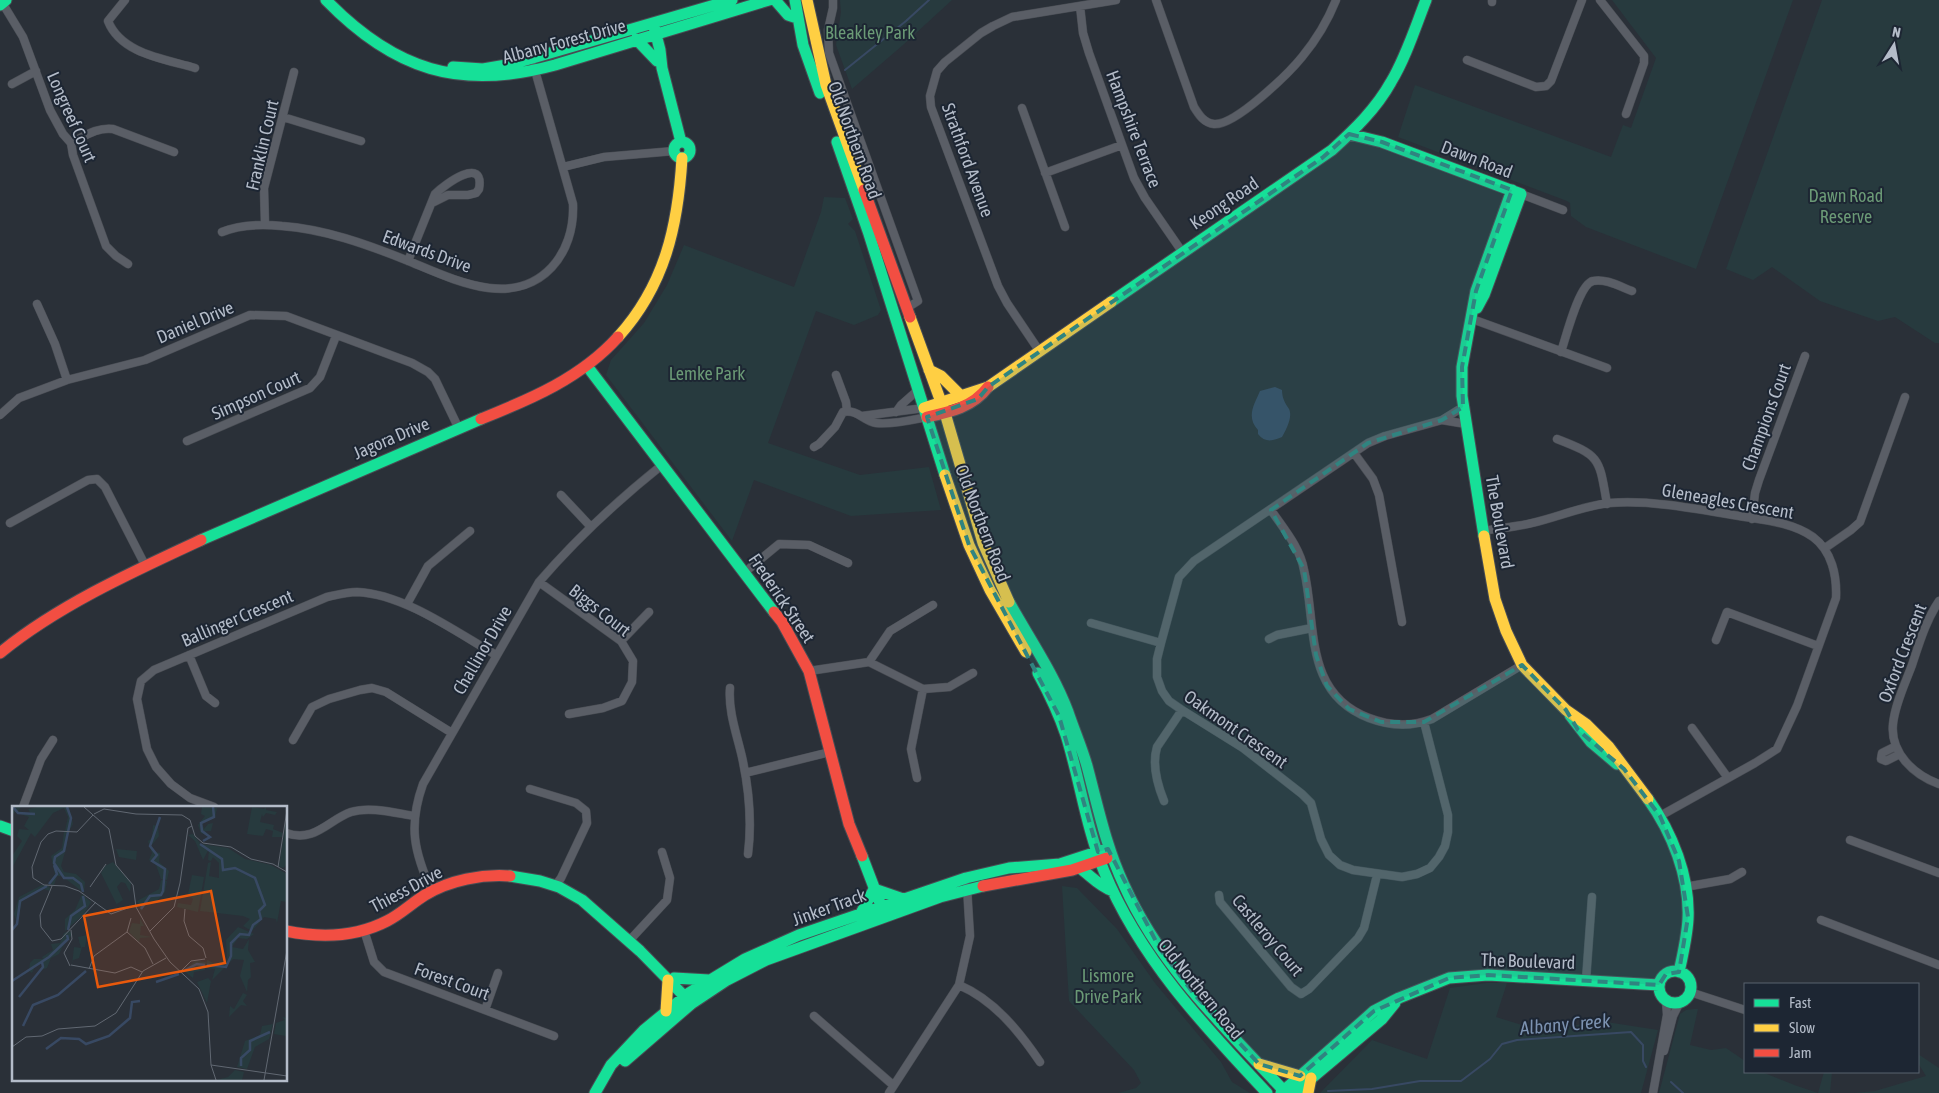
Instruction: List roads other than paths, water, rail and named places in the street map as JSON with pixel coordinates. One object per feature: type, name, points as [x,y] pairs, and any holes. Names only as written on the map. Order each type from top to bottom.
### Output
[{"type":"main road","name":"Albany Forest Drive","points":[[326,0],[364,36],[398,56],[450,74],[493,77],[651,30],[769,0]]},
{"type":"main road","name":"Albany Forest Drive","points":[[333,0],[356,22],[383,41],[411,55],[434,63],[459,68],[480,69],[533,65],[636,40],[651,30],[732,0]]},
{"type":"main road","points":[[775,0],[788,15],[797,18]]},
{"type":"main road","name":"Old Northern Road","points":[[795,0],[803,45],[862,211],[950,493],[969,545],[990,590],[1035,666],[1059,716],[1066,735],[1091,833],[1160,949],[1194,994],[1286,1092]]},
{"type":"main road","name":"Old Northern Road","points":[[807,0],[826,85],[943,408],[983,543],[1005,595],[1051,677],[1067,710],[1086,764],[1113,891],[1136,935],[1164,976],[1198,1018],[1267,1093]]},
{"type":"main road","name":"Keong Road","points":[[943,408],[961,396],[988,387],[1322,158],[1362,121],[1390,83],[1407,49],[1426,0]]},
{"type":"main road","points":[[636,40],[659,64],[663,62],[651,30]]},
{"type":"main road","name":"Jagora Drive","points":[[0,652],[37,624],[145,565],[540,394],[587,366],[607,349],[629,324],[646,300],[668,254],[676,225],[682,184],[678,155],[688,156],[690,151],[688,145],[682,142],[659,64]]},
{"type":"main road","points":[[1362,121],[1378,141]]},
{"type":"main road","name":"Dawn Road","points":[[1349,134],[1378,141],[1516,192]]},
{"type":"main road","name":"The Boulevard","points":[[1516,192],[1476,291],[1462,367],[1463,407],[1495,599],[1506,631],[1522,665],[1566,710],[1578,730],[1603,755],[1624,769],[1642,790],[1660,816],[1679,861],[1685,887],[1687,931],[1679,972]]},
{"type":"main road","name":"Frederick Street","points":[[587,366],[782,622],[809,671],[849,824],[883,911]]},
{"type":"main road","points":[[929,370],[941,376],[961,396]]},
{"type":"main road","name":"Keong Road","points":[[926,412],[978,399],[988,387]]},
{"type":"main road","points":[[0,826],[12,830]]},
{"type":"main road","name":"Jinker Track","points":[[603,1080],[650,1038],[709,980],[760,952],[861,913],[883,911],[902,899],[966,883],[1080,868],[1105,854]]},
{"type":"main road","name":"Jinker Track","points":[[595,1093],[611,1065],[644,1030],[666,1011],[766,960],[883,911],[1009,868],[1060,864],[1105,854]]},
{"type":"main road","points":[[1080,868],[1090,875],[1101,887],[1113,891]]},
{"type":"main road","name":"Thiess Drive","points":[[288,931],[322,936],[364,930],[390,919],[432,892],[456,882],[488,875],[522,876],[555,886],[583,902],[668,976],[690,998]]},
{"type":"main road","points":[[861,913],[874,889],[902,899]]},
{"type":"main road","points":[[1679,972],[1689,980],[1691,986],[1690,992],[1685,999],[1674,1003],[1666,1000],[1660,992],[1659,985],[1666,974],[1679,972]]},
{"type":"main road","name":"The Boulevard","points":[[1286,1092],[1305,1077],[1374,1012],[1399,998],[1449,978],[1488,975],[1659,985]]},
{"type":"main road","points":[[666,1011],[668,976],[709,980]]},
{"type":"main road","points":[[1259,1064],[1274,1066],[1287,1073],[1305,1077],[1308,1093]]},
{"type":"street","points":[[124,0],[108,22],[112,31],[134,49],[195,68]]},
{"type":"street","name":"Old Northern Road","points":[[833,0],[828,30],[830,53],[918,301],[907,308]]},
{"type":"street","name":"Strathford Avenue","points":[[1040,352],[1007,303],[998,286],[931,107],[930,96],[937,70],[945,62],[982,33],[1012,17],[1116,0]]},
{"type":"street","points":[[1156,0],[1194,107],[1201,118],[1214,124],[1227,122],[1240,114],[1286,75],[1303,56],[1324,25],[1336,0]]},
{"type":"street","points":[[1468,60],[1536,86],[1546,86],[1551,81],[1582,0]]},
{"type":"street","points":[[1600,0],[1644,56],[1644,63],[1626,114]]},
{"type":"street","name":"Longreef Court","points":[[3,3],[23,37],[50,110],[63,134],[71,143],[73,155],[106,246],[128,264]]},
{"type":"street","name":"Hampshire Terrace","points":[[1080,6],[1083,33],[1089,53],[1134,178],[1145,198],[1183,253]]},
{"type":"street","name":"Edwards Drive","points":[[222,232],[235,227],[265,224],[301,227],[373,248],[438,274],[488,288],[516,287],[530,282],[557,261],[570,236],[574,221],[573,204],[533,65]]},
{"type":"street","points":[[12,84],[36,71]]},
{"type":"street","name":"Franklin Court","points":[[265,224],[264,188],[294,72]]},
{"type":"street","points":[[1022,108],[1065,227]]},
{"type":"street","points":[[283,117],[361,141]]},
{"type":"street","points":[[71,143],[105,128],[113,129],[174,152]]},
{"type":"street","points":[[1045,173],[1122,145]]},
{"type":"street","points":[[563,167],[604,157],[678,155]]},
{"type":"street","points":[[408,261],[435,194],[466,173],[471,172],[479,178],[479,190],[476,193],[448,195],[432,203]]},
{"type":"street","name":"Dawn Road","points":[[1516,192],[1563,210]]},
{"type":"street","points":[[1562,352],[1581,292],[1588,283],[1600,281],[1632,291]]},
{"type":"street","points":[[37,304],[56,344],[66,380]]},
{"type":"street","name":"Daniel Drive","points":[[0,415],[19,398],[66,380],[145,360],[250,315],[286,316],[412,363],[428,372],[440,388],[459,428]]},
{"type":"street","points":[[1472,319],[1607,368]]},
{"type":"street","name":"Simpson Court","points":[[187,441],[310,388],[320,377],[336,336]]},
{"type":"street","name":"Champions Court","points":[[1752,519],[1755,493],[1759,480],[1805,356]]},
{"type":"street","points":[[836,375],[846,402],[847,411]]},
{"type":"street","points":[[896,412],[918,390]]},
{"type":"street","points":[[1660,816],[1777,749],[1797,706],[1836,598],[1837,583],[1833,566],[1825,548],[1860,522],[1905,397]]},
{"type":"street","name":"Oakmont Crescent","points":[[1424,722],[1448,815],[1448,832],[1445,846],[1430,868],[1417,874],[1402,877],[1377,875],[1353,870],[1340,864],[1329,855],[1321,839],[1311,804],[1302,794],[1243,748],[1169,701],[1162,691],[1157,677],[1157,658],[1175,588],[1179,577],[1186,568],[1368,443],[1385,436],[1442,420],[1463,407]]},
{"type":"street","points":[[847,411],[862,416],[868,421],[879,423],[926,412]]},
{"type":"street","points":[[814,447],[835,427],[840,416],[847,411]]},
{"type":"street","points":[[862,416],[896,412],[926,412]]},
{"type":"street","name":"Oakmont Crescent","points":[[1442,420],[1466,424]]},
{"type":"street","points":[[1558,439],[1585,450],[1592,456],[1602,473],[1607,504]]},
{"type":"street","points":[[1354,453],[1372,479],[1379,495],[1402,622]]},
{"type":"street","name":"Challinor Drive","points":[[432,892],[416,850],[414,816],[423,784],[539,582],[561,555],[627,493],[662,465]]},
{"type":"street","points":[[10,523],[88,480],[97,479],[105,487],[145,565]]},
{"type":"street","points":[[561,495],[591,527]]},
{"type":"street","name":"Gleneagles Crescent","points":[[1483,531],[1531,524],[1586,507],[1648,502],[1788,525],[1814,538],[1825,548]]},
{"type":"street","points":[[1271,510],[1300,555],[1304,569],[1316,654],[1328,686],[1349,709],[1381,722],[1404,725],[1432,720],[1522,665]]},
{"type":"street","points":[[407,604],[428,566],[470,531]]},
{"type":"street","points":[[745,572],[779,544],[809,545],[848,563]]},
{"type":"street","name":"Biggs Court","points":[[539,582],[621,641],[633,661],[632,682],[622,701],[603,708],[570,714]]},
{"type":"street","name":"Ballinger Crescent","points":[[211,806],[190,798],[171,784],[156,767],[147,749],[136,699],[141,681],[148,675],[189,655],[327,597],[356,592],[384,597],[407,604],[496,655]]},
{"type":"street","name":"Oxford Crescent","points":[[1939,601],[1931,614],[1895,710],[1892,726],[1896,746],[1900,754],[1916,772],[1939,784]]},
{"type":"street","points":[[869,662],[890,630],[933,605]]},
{"type":"street","points":[[621,641],[649,612]]},
{"type":"street","points":[[1716,640],[1727,612],[1818,646]]},
{"type":"street","points":[[1091,623],[1161,643]]},
{"type":"street","points":[[1269,639],[1277,635],[1312,628]]},
{"type":"street","points":[[189,655],[206,696],[215,703]]},
{"type":"street","points":[[809,671],[869,662],[923,689],[949,687],[973,673]]},
{"type":"street","points":[[293,740],[312,707],[329,699],[372,688],[386,692],[452,733]]},
{"type":"street","points":[[730,688],[729,700],[745,773],[751,831],[748,854]]},
{"type":"street","points":[[917,778],[911,749],[923,689]]},
{"type":"street","points":[[1164,801],[1158,788],[1154,761],[1155,754],[1157,747],[1182,710]]},
{"type":"street","points":[[1692,728],[1728,778]]},
{"type":"street","points":[[23,806],[41,759],[53,740]]},
{"type":"street","points":[[1896,746],[1882,753],[1881,759],[1886,761],[1900,754]]},
{"type":"street","points":[[745,773],[830,752]]},
{"type":"street","points":[[530,789],[576,803],[586,811],[587,823],[561,878],[555,886]]},
{"type":"street","points":[[288,833],[303,835],[313,833],[351,812],[362,810],[414,816]]},
{"type":"street","points":[[1850,840],[1939,873]]},
{"type":"street","points":[[629,942],[666,900],[670,878],[662,852]]},
{"type":"street","points":[[1685,887],[1730,879],[1742,872]]},
{"type":"street","name":"Castleroy Court","points":[[1218,895],[1220,902],[1291,987],[1301,994],[1309,989],[1358,938],[1369,916],[1377,875]]},
{"type":"street","points":[[889,1093],[958,985],[970,936],[966,883]]},
{"type":"street","points":[[1586,980],[1592,897]]},
{"type":"street","points":[[1821,920],[1939,964]]},
{"type":"street","name":"Forest Court","points":[[364,930],[374,962],[384,972],[554,1036]]},
{"type":"street","points":[[485,1010],[498,973]]},
{"type":"street","points":[[958,985],[1000,1012],[1024,1038],[1040,1062]]},
{"type":"street","points":[[1690,992],[1744,1010]]},
{"type":"street","points":[[1653,1093],[1668,1015],[1666,1000]]},
{"type":"street","points":[[1660,1060],[1668,1042],[1673,1016],[1680,1002]]},
{"type":"street","points":[[814,1016],[893,1085]]},
{"type":"water","points":[[1275,387],[1282,390],[1290,416],[1282,437],[1269,440],[1263,439],[1258,434],[1258,430],[1252,420],[1252,411],[1260,391]]},
{"type":"waterway","points":[[845,70],[929,0]]},
{"type":"waterway","name":"Albany Creek","points":[[1328,1091],[1372,1089],[1420,1081],[1461,1081],[1490,1059],[1502,1044],[1517,1040],[1631,1032],[1643,1045],[1643,1061],[1646,1067]]},
{"type":"waterway","name":"Albany Creek","points":[[1671,1082],[1683,1093]]},
{"type":"park label","name":"Bleakley Park","points":[[870,32]]},
{"type":"park label","name":"Dawn Road Reserve","points":[[1846,205]]},
{"type":"park label","name":"Lemke Park","points":[[707,373]]},
{"type":"park label","name":"Lismore Drive Park","points":[[1108,985]]}]
